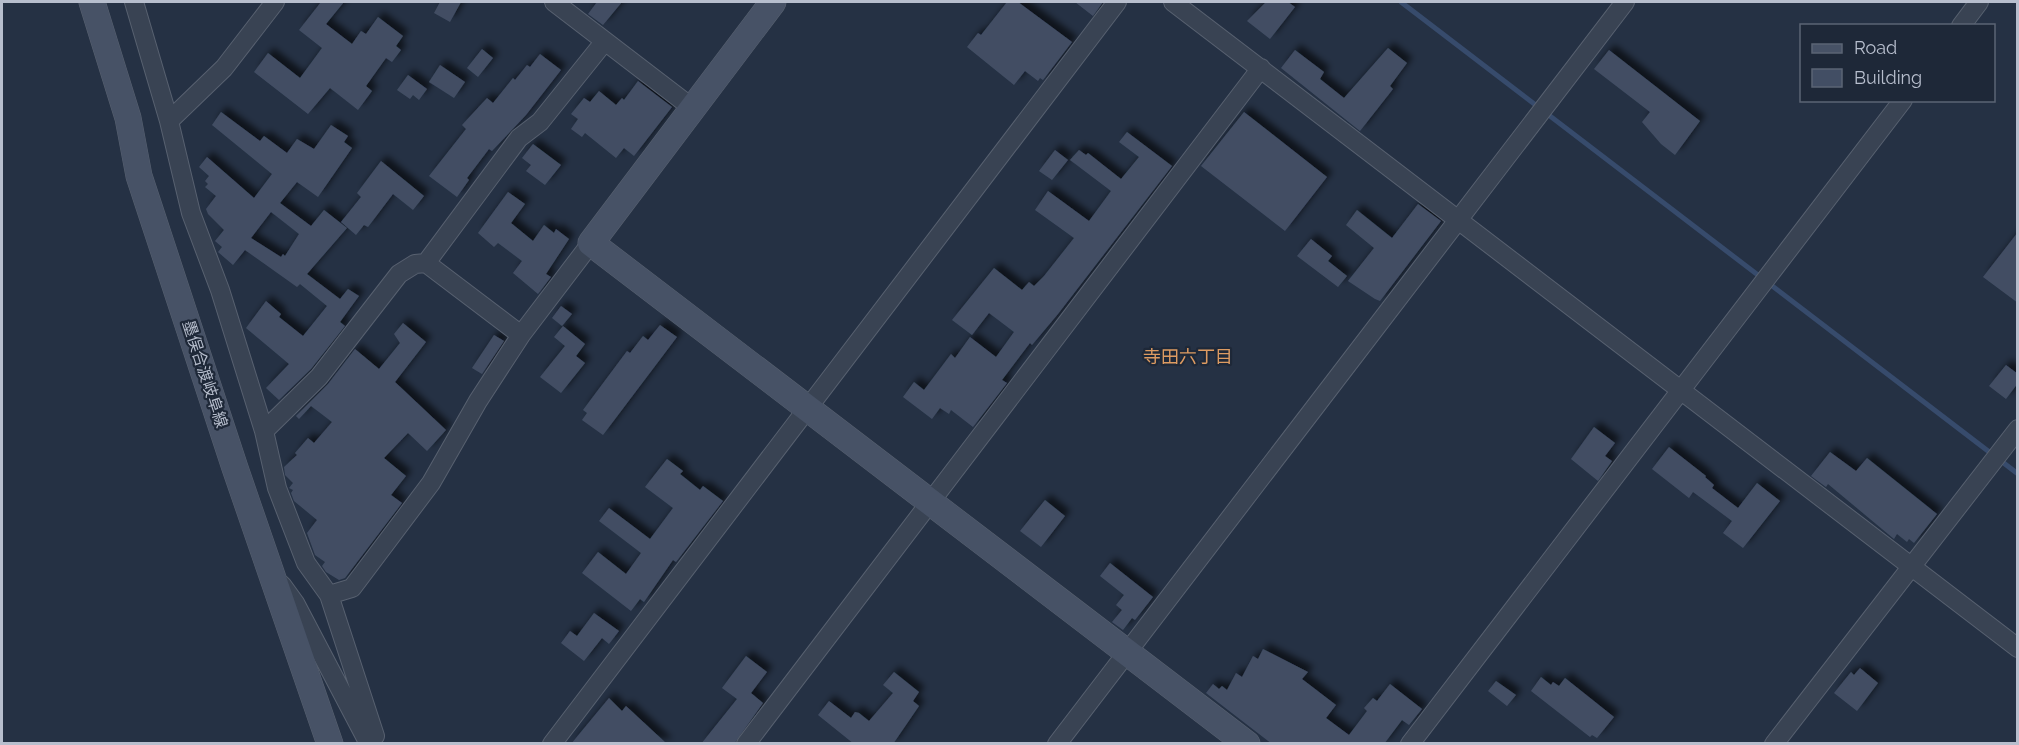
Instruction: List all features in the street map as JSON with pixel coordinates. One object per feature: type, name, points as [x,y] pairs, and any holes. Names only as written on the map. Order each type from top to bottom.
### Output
[{"type":"street","name":"墨俣合渡岐阜線","points":[[92,2],[128,118],[139,176],[330,744]]},
{"type":"street","points":[[134,2],[169,121],[191,213],[220,290],[264,431],[277,488],[306,563],[329,595],[378,744]]},
{"type":"street","points":[[169,121],[224,68],[274,2]]},
{"type":"street","points":[[554,2],[692,107]]},
{"type":"street","points":[[329,595],[352,588],[431,483],[478,401],[521,335],[773,2]]},
{"type":"street","points":[[552,744],[807,406],[1118,2]]},
{"type":"street","points":[[1173,2],[2018,648]]},
{"type":"street","points":[[1057,744],[1456,219],[1625,2]]},
{"type":"street","points":[[1962,24],[1979,2]]},
{"type":"street","points":[[426,263],[519,138],[540,122],[605,41]]},
{"type":"street","points":[[746,744],[1261,69]]},
{"type":"street","points":[[1410,744],[1901,102]]},
{"type":"street","points":[[591,243],[1247,744]]},
{"type":"street","points":[[264,431],[319,377],[399,274],[415,264],[426,263],[521,335]]},
{"type":"street","points":[[1774,744],[1909,566],[2012,436]]},
{"type":"street","points":[[268,565],[295,603],[369,744]]},
{"type":"building","points":[[321,2],[344,2],[326,24],[352,44],[361,31],[366,34],[378,17],[403,36],[396,46],[401,50],[392,62],[386,58],[366,86],[372,91],[358,110],[330,88],[308,114],[254,72],[268,53],[300,78],[322,48],[299,30]]},
{"type":"building","points":[[440,2],[461,2],[450,22],[434,13]]},
{"type":"building","points":[[597,2],[622,2],[603,25],[588,14]]},
{"type":"building","points":[[1007,2],[1018,2],[1072,42],[1043,80],[1040,78],[1038,81],[1025,71],[1014,85],[967,47],[978,33],[981,35]]},
{"type":"building","points":[[1075,2],[1103,2],[1093,16]]},
{"type":"building","points":[[1266,2],[1288,2],[1295,7],[1270,39],[1247,21]]},
{"type":"building","points":[[1388,48],[1407,63],[1390,86],[1393,89],[1360,131],[1281,68],[1295,50],[1324,72],[1320,79],[1344,98]]},
{"type":"building","points":[[482,49],[493,58],[478,77],[467,68]]},
{"type":"building","points":[[1609,50],[1700,121],[1675,155],[1661,144],[1642,122],[1650,112],[1594,69]]},
{"type":"building","points":[[540,54],[561,70],[526,115],[492,151],[489,149],[467,178],[469,180],[457,197],[429,176],[466,129],[462,125],[487,98],[493,103],[513,78],[515,80],[527,65],[530,67]]},
{"type":"building","points":[[440,65],[465,82],[454,98],[429,82]]},
{"type":"building","points":[[408,75],[427,89],[419,100],[413,95],[410,99],[397,90]]},
{"type":"building","points":[[638,81],[672,107],[634,156],[624,148],[616,158],[585,133],[582,137],[571,129],[578,119],[571,114],[584,98],[590,102],[599,91],[616,105],[622,98],[624,100]]},
{"type":"building","points":[[221,112],[260,141],[264,136],[287,153],[297,139],[314,149],[331,125],[348,136],[344,142],[352,148],[318,197],[297,182],[280,203],[311,226],[324,210],[347,228],[307,274],[340,299],[348,289],[359,296],[340,322],[345,326],[311,369],[279,400],[266,388],[289,364],[246,328],[266,301],[281,314],[279,317],[303,336],[327,306],[300,284],[297,287],[245,250],[233,265],[218,252],[222,247],[215,241],[224,230],[206,209],[216,196],[205,187],[208,184],[205,181],[209,176],[199,167],[207,157],[254,198],[272,174],[212,125]],"holes":[[[271,212],[299,234],[285,256],[283,254],[281,257],[251,238]]]},
{"type":"building","points":[[1244,112],[1327,177],[1285,231],[1201,166]]},
{"type":"building","points":[[1127,132],[1172,166],[1058,314],[1032,345],[1030,343],[1002,380],[1007,383],[973,427],[951,410],[949,414],[940,408],[932,419],[903,397],[914,382],[924,390],[951,354],[955,358],[970,337],[996,357],[1014,332],[989,313],[972,335],[952,320],[994,268],[1022,290],[1029,282],[1034,286],[1044,276],[1074,238],[1035,210],[1048,191],[1089,221],[1111,191],[1070,160],[1079,150],[1086,155],[1088,153],[1121,179],[1139,157],[1119,142]]},
{"type":"building","points":[[533,144],[561,165],[545,185],[526,171],[531,165],[522,158]]},
{"type":"building","points":[[1055,150],[1068,160],[1052,180],[1039,171]]},
{"type":"building","points":[[381,161],[424,196],[413,210],[393,194],[368,227],[364,225],[356,235],[341,222],[361,197],[357,193]]},
{"type":"building","points":[[508,192],[525,204],[511,223],[533,241],[544,225],[554,233],[556,229],[569,239],[546,274],[551,277],[538,294],[513,273],[522,261],[498,243],[494,247],[478,233]]},
{"type":"building","points":[[1418,204],[1441,221],[1380,301],[1375,299],[1348,281],[1374,248],[1346,225],[1357,210],[1392,238]]},
{"type":"building","points":[[2018,232],[2018,303],[1983,277]]},
{"type":"building","points":[[1311,239],[1332,256],[1328,261],[1347,276],[1338,287],[1297,256]]},
{"type":"building","points":[[561,306],[572,314],[562,326],[552,318]]},
{"type":"building","points":[[403,323],[426,342],[395,382],[446,430],[427,451],[408,433],[384,458],[406,476],[391,495],[402,503],[345,578],[339,580],[326,572],[322,566],[325,562],[315,555],[307,533],[317,520],[294,501],[291,493],[293,490],[289,488],[293,483],[285,475],[284,467],[297,455],[295,453],[308,438],[314,443],[332,422],[311,406],[299,419],[296,416],[328,384],[355,349],[379,369],[400,343],[394,334]]},
{"type":"building","points":[[660,325],[677,337],[603,435],[582,420],[587,413],[583,410],[627,351],[630,353],[643,336],[648,340]]},
{"type":"building","points":[[563,326],[585,344],[576,356],[585,363],[561,393],[540,377],[565,346],[554,337]]},
{"type":"building","points":[[494,335],[504,341],[482,374],[472,368]]},
{"type":"building","points":[[2006,365],[2018,374],[2018,383],[2006,399],[1989,386]]},
{"type":"building","points":[[1594,427],[1615,443],[1605,456],[1612,461],[1598,481],[1571,459]]},
{"type":"building","points":[[1669,447],[1706,476],[1714,485],[1712,488],[1738,508],[1757,483],[1780,501],[1743,548],[1723,533],[1732,521],[1693,492],[1689,498],[1652,469]]},
{"type":"building","points":[[1830,452],[1856,471],[1867,458],[1937,514],[1914,543],[1909,539],[1907,542],[1897,534],[1894,539],[1828,484],[1826,487],[1811,476]]},
{"type":"building","points":[[667,459],[683,471],[680,474],[700,490],[703,486],[723,501],[676,562],[673,560],[644,602],[640,599],[631,611],[582,573],[598,552],[626,574],[641,553],[599,521],[609,508],[650,539],[673,508],[645,487]]},
{"type":"building","points":[[1045,500],[1065,516],[1041,547],[1020,531]]},
{"type":"building","points":[[1110,563],[1153,597],[1135,620],[1132,618],[1123,630],[1112,622],[1122,610],[1116,605],[1124,595],[1100,576]]},
{"type":"building","points":[[594,613],[619,631],[609,644],[602,638],[584,661],[561,643],[570,631],[577,636]]},
{"type":"building","points":[[1263,649],[1308,672],[1302,679],[1336,705],[1326,718],[1349,735],[1367,711],[1364,708],[1373,698],[1377,701],[1390,684],[1422,709],[1409,725],[1402,720],[1384,744],[1272,744],[1206,693],[1213,684],[1219,689],[1222,686],[1227,690],[1236,673],[1242,677],[1253,656],[1258,659]]},
{"type":"building","points":[[746,656],[767,672],[751,693],[763,703],[734,744],[701,744],[737,699],[722,688]]},
{"type":"building","points":[[1860,668],[1878,683],[1857,711],[1834,693],[1851,672],[1854,675]]},
{"type":"building","points":[[894,672],[919,692],[913,701],[919,706],[893,744],[854,744],[818,715],[829,701],[851,718],[855,712],[869,721],[893,693],[883,685]]},
{"type":"building","points":[[1541,677],[1551,685],[1553,682],[1559,686],[1565,678],[1614,717],[1597,738],[1592,735],[1590,737],[1531,691]]},
{"type":"building","points":[[1496,681],[1516,695],[1507,706],[1488,691]]},
{"type":"building","points":[[609,698],[622,711],[626,706],[667,744],[571,744]]},
{"type":"waterway","points":[[1401,2],[2018,474]]},
{"type":"district","name":"寺田六丁目","points":[[1188,356]]}]
